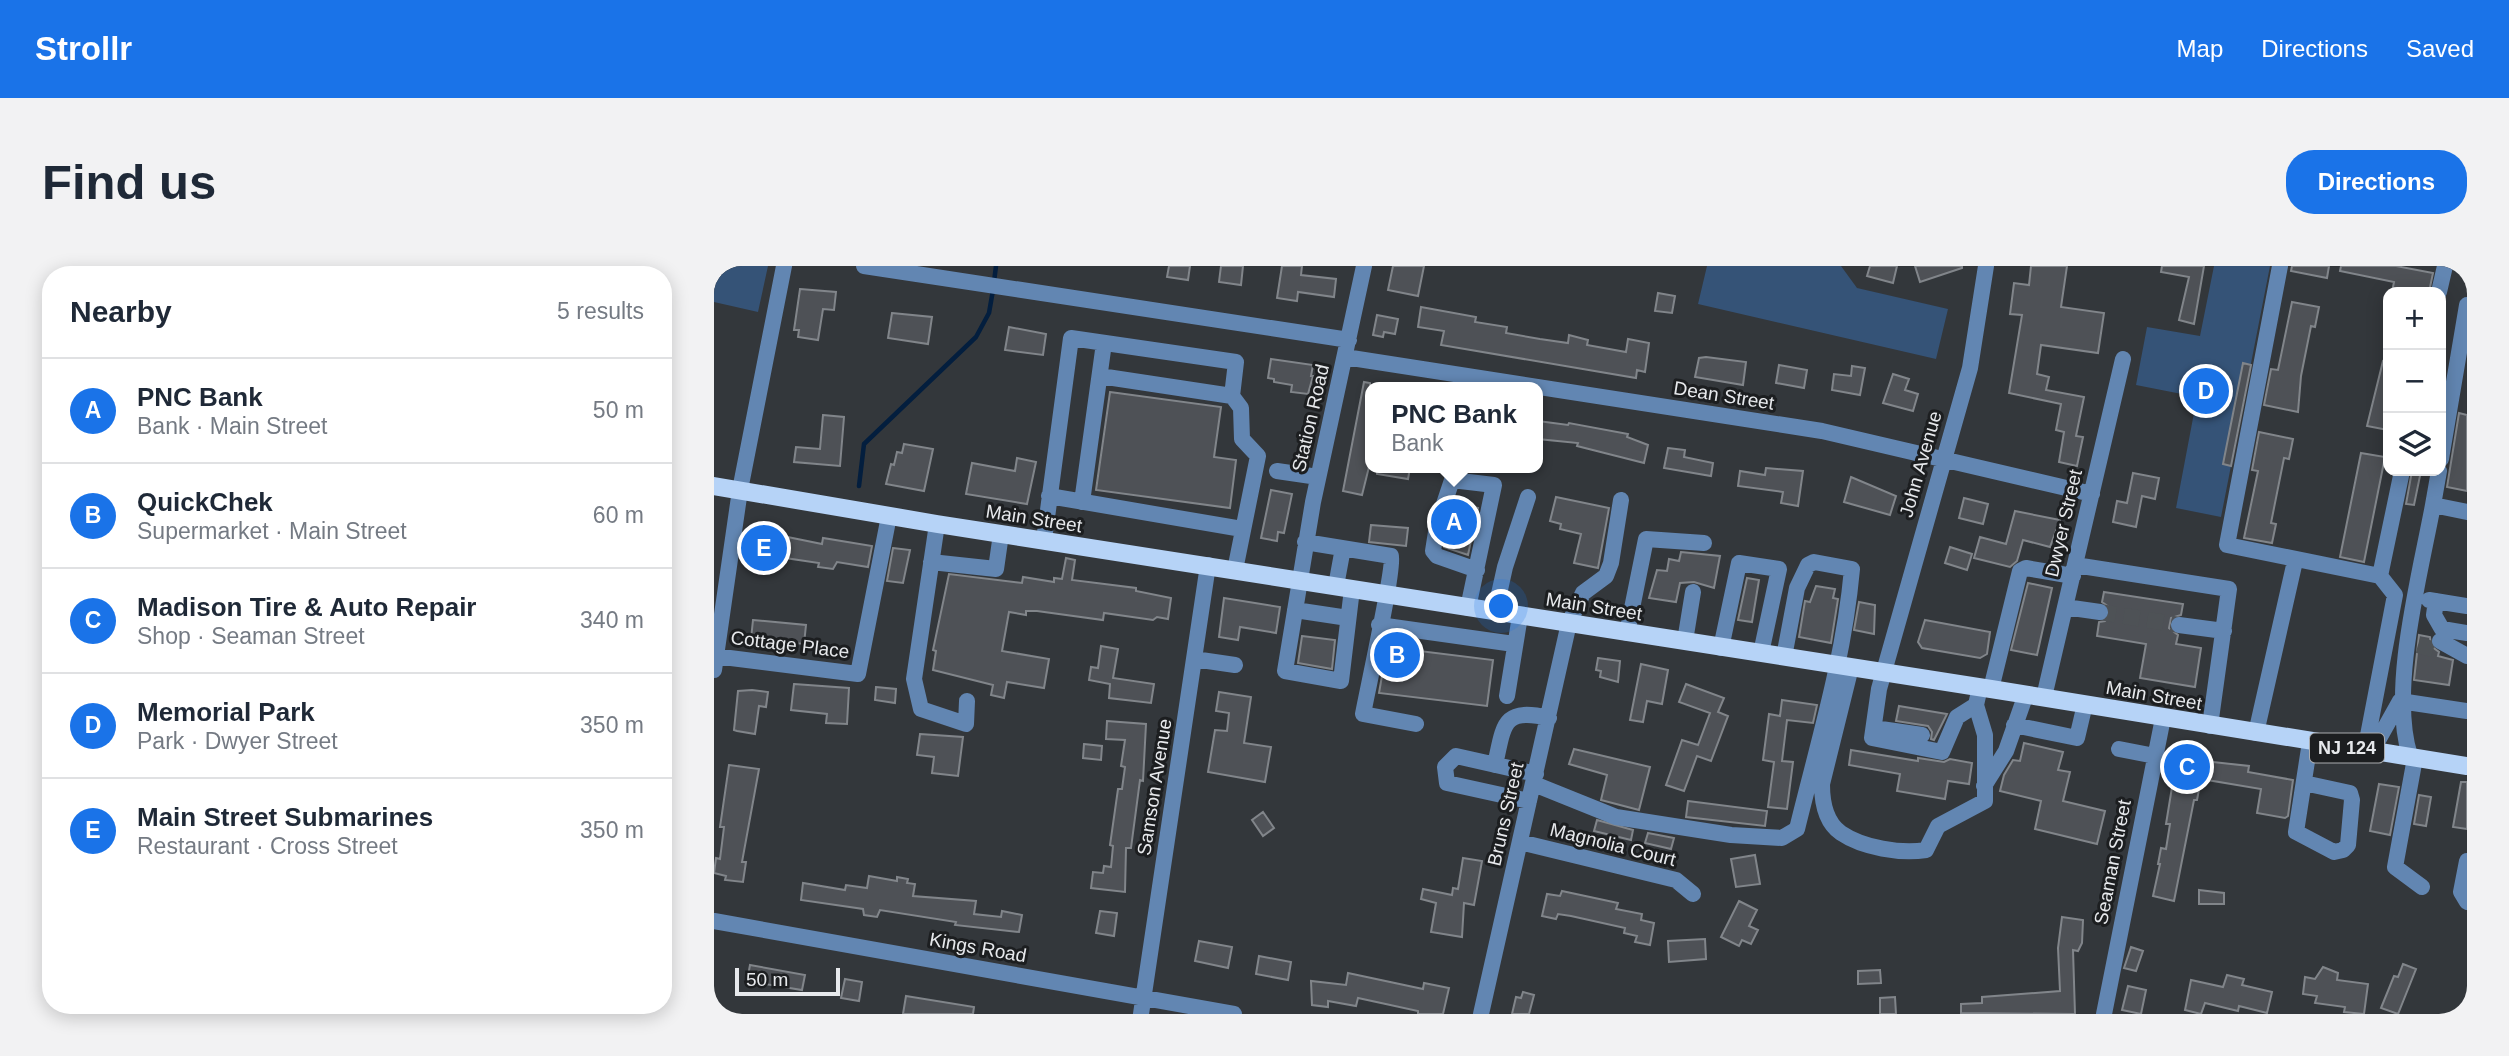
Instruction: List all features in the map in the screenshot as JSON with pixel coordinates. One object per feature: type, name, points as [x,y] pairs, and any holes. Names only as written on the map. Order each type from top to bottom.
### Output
[{"type":"main road","name":"Main Street","points":[[714,486],[937,524],[1884,672],[1983,693],[2026,694],[2467,766]]},
{"type":"street","points":[[715,661],[740,490],[783,266]]},
{"type":"street","points":[[864,266],[1349,340]]},
{"type":"street","name":"Station Road","points":[[1348,618],[1342,681],[1285,671],[1305,542],[1364,266]]},
{"type":"street","name":"John Avenue","points":[[1873,731],[1884,672],[1975,347],[1986,266]]},
{"type":"street","points":[[2280,266],[2227,545],[2295,561],[2380,576],[2395,595],[2368,751]]},
{"type":"street","points":[[2441,287],[2445,266]]},
{"type":"street","points":[[2446,439],[2461,379],[2467,305]]},
{"type":"street","points":[[1044,541],[1072,338],[1236,362],[1232,396],[1241,408],[1242,439],[1258,456],[1235,570]]},
{"type":"street","points":[[1082,502],[1104,343]]},
{"type":"street","name":"Dean Street","points":[[1345,357],[1506,382]]},
{"type":"street","name":"Dwyer Street","points":[[2044,697],[2123,359]]},
{"type":"street","points":[[1100,376],[1232,396]]},
{"type":"street","name":"Dean Street","points":[[1543,388],[1822,431],[2092,494]]},
{"type":"street","points":[[1277,471],[1318,477]]},
{"type":"street","points":[[2380,576],[2401,476]]},
{"type":"street","points":[[2368,751],[2400,701],[2415,641],[2416,597],[2438,476]]},
{"type":"street","points":[[1442,510],[1449,484],[1455,480],[1494,485],[1468,608]]},
{"type":"street","points":[[1049,496],[1242,529]]},
{"type":"street","points":[[1495,612],[1505,567],[1528,497]]},
{"type":"street","name":"Bruns Street","points":[[1481,1014],[1569,624],[1583,593],[1599,584],[1609,569],[1621,500]]},
{"type":"street","points":[[2433,505],[2467,512]]},
{"type":"street","name":"Cottage Place","points":[[715,661],[858,674],[889,516]]},
{"type":"street","points":[[937,524],[914,679],[920,709],[966,723],[967,701]]},
{"type":"street","points":[[1436,532],[1433,551],[1437,556],[1477,570]]},
{"type":"street","points":[[931,562],[996,569],[1001,534]]},
{"type":"street","points":[[1627,633],[1646,539],[1704,543]]},
{"type":"street","points":[[1305,542],[1391,556],[1392,574],[1379,625],[1363,714],[1416,724]]},
{"type":"street","points":[[1295,610],[1348,618],[1343,548]]},
{"type":"street","points":[[2256,733],[2295,561]]},
{"type":"street","points":[[1784,657],[1797,588],[1808,565],[1814,562],[1852,569],[1845,666],[1822,784],[1822,803],[1840,833],[1881,848],[1910,853],[1926,850],[1938,826],[1985,793],[2006,751],[2026,694]]},
{"type":"street","points":[[1721,648],[1739,563],[1779,569],[1761,653]]},
{"type":"street","name":"Samson Avenue","points":[[1142,1006],[1208,565]]},
{"type":"street","points":[[1985,793],[1983,693],[2020,571],[2026,568],[2074,570],[2229,589],[2210,726]]},
{"type":"street","points":[[1685,641],[1693,592]]},
{"type":"street","points":[[2416,597],[2467,606]]},
{"type":"street","points":[[2436,601],[2434,615],[2442,629],[2467,634]]},
{"type":"street","points":[[2065,607],[2100,612]]},
{"type":"street","points":[[1507,696],[1520,616]]},
{"type":"street","points":[[1379,625],[1514,645]]},
{"type":"street","points":[[2179,625],[2224,631]]},
{"type":"street","points":[[2443,647],[2461,650],[2467,656]]},
{"type":"street","points":[[1195,659],[1235,664]]},
{"type":"street","points":[[1529,801],[1447,783],[1445,767],[1456,756],[1495,765],[1535,779],[1616,817],[1731,835],[1782,838],[1797,829],[1810,768],[1845,666]]},
{"type":"street","points":[[1934,740],[1983,693]]},
{"type":"street","points":[[2400,701],[2467,711]]},
{"type":"street","points":[[2400,701],[2404,739],[2413,757],[2395,867],[2422,887]]},
{"type":"street","points":[[2014,724],[2077,738],[2085,704]]},
{"type":"street","points":[[1495,765],[1504,723],[1526,712],[1549,718]]},
{"type":"street","name":"Seaman Street","points":[[2104,1014],[2163,718]]},
{"type":"street","points":[[1873,731],[1934,740],[1942,752],[1872,738],[1873,731]]},
{"type":"street","points":[[2304,782],[2350,793],[2350,822],[2347,845],[2343,850],[2334,852],[2296,832],[2310,742]]},
{"type":"street","points":[[2119,749],[2155,756]]},
{"type":"street","name":"Magnolia Court","points":[[1520,842],[1676,880],[1693,894]]},
{"type":"street","points":[[2467,861],[2460,892],[2467,902]]},
{"type":"street","name":"Kings Road","points":[[714,921],[1142,1006],[1234,1014]]},
{"type":"shaded area","points":[[714,266],[768,266],[758,312],[714,302]]},
{"type":"shaded area","points":[[1707,266],[1841,266],[1857,288],[1948,309],[1936,359],[1698,304]]},
{"type":"shaded area","points":[[2214,266],[2270,266],[2221,517],[2176,508],[2197,397],[2136,385],[2147,327],[2200,336]]},
{"type":"building","points":[[1169,266],[1190,266],[1188,280],[1167,277]]},
{"type":"building","points":[[1221,266],[1243,266],[1241,285],[1219,282]]},
{"type":"building","points":[[1282,266],[1302,266],[1301,275],[1336,279],[1334,297],[1298,292],[1297,301],[1277,298]]},
{"type":"building","points":[[1393,266],[1424,266],[1418,296],[1388,290]]},
{"type":"building","points":[[1870,266],[1897,266],[1893,283],[1867,276]]},
{"type":"building","points":[[1915,266],[1962,266],[1962,268],[1920,282]]},
{"type":"building","points":[[2031,266],[2067,266],[2061,307],[2104,313],[2098,353],[2041,345],[2037,374],[2049,377],[2046,390],[2084,397],[2076,436],[2083,437],[2077,466],[2059,462],[2064,432],[2056,430],[2061,404],[2009,393],[2022,315],[2010,314],[2014,283],[2029,285]]},
{"type":"building","points":[[2162,266],[2204,266],[2194,324],[2179,320],[2189,277],[2161,272]]},
{"type":"building","points":[[2292,266],[2329,266],[2327,278],[2291,271]]},
{"type":"building","points":[[2341,266],[2396,266],[2433,273],[2430,287],[2393,287],[2394,282],[2340,271]]},
{"type":"building","points":[[800,289],[836,292],[834,310],[823,309],[818,340],[798,337],[799,330],[794,330]]},
{"type":"building","points":[[1658,293],[1675,296],[1672,313],[1655,311]]},
{"type":"building","points":[[2292,302],[2319,307],[2315,327],[2311,326],[2301,376],[2298,412],[2264,405],[2271,369],[2278,370]]},
{"type":"building","points":[[1421,307],[1476,317],[1475,322],[1507,327],[1506,333],[1540,339],[1568,343],[1569,335],[1588,340],[1587,345],[1626,352],[1628,339],[1649,343],[1645,372],[1637,370],[1636,378],[1441,345],[1444,331],[1418,327]]},
{"type":"building","points":[[892,313],[932,317],[928,344],[888,338]]},
{"type":"building","points":[[1377,315],[1398,319],[1395,334],[1384,332],[1383,337],[1373,335]]},
{"type":"building","points":[[1009,327],[1046,334],[1043,355],[1005,350]]},
{"type":"building","points":[[1699,358],[1746,362],[1743,385],[1695,377]]},
{"type":"building","points":[[1271,359],[1313,365],[1308,394],[1291,392],[1292,385],[1274,382],[1274,379],[1268,378]]},
{"type":"building","points":[[2383,361],[2383,429],[2367,426]]},
{"type":"building","points":[[2243,363],[2251,365],[2231,466],[2223,464]]},
{"type":"building","points":[[1779,365],[1807,370],[1804,388],[1776,383]]},
{"type":"building","points":[[1852,366],[1865,368],[1860,395],[1832,390],[1834,374],[1851,376]]},
{"type":"building","points":[[1893,374],[1909,379],[1905,390],[1918,394],[1913,411],[1883,403]]},
{"type":"building","points":[[1365,382],[1365,473],[1368,473],[1362,495],[1343,491]]},
{"type":"building","points":[[1110,392],[1221,407],[1214,457],[1236,460],[1230,508],[1096,490]]},
{"type":"building","points":[[2459,413],[2467,415],[2467,491],[2447,487]]},
{"type":"building","points":[[823,415],[844,417],[840,466],[794,462],[796,447],[820,449]]},
{"type":"building","points":[[1543,422],[1569,423],[1628,434],[1627,437],[1648,445],[1644,463],[1577,446],[1578,443],[1543,440]]},
{"type":"building","points":[[2259,432],[2293,439],[2289,459],[2284,458],[2271,523],[2276,524],[2272,543],[2244,538],[2258,471],[2252,470]]},
{"type":"building","points":[[904,444],[933,449],[924,491],[886,484],[891,464],[894,465],[897,452],[902,453]]},
{"type":"building","points":[[1668,448],[1685,450],[1684,457],[1713,463],[1711,476],[1664,468]]},
{"type":"building","points":[[2361,453],[2383,457],[2364,562],[2340,557]]},
{"type":"building","points":[[1017,458],[1036,462],[1027,504],[966,494],[972,463],[1015,471]]},
{"type":"building","points":[[1766,468],[1803,471],[1798,506],[1781,503],[1783,492],[1738,486],[1740,471],[1765,475]]},
{"type":"building","points":[[1377,473],[1409,473],[1408,479]]},
{"type":"building","points":[[2133,473],[2159,478],[2155,499],[2142,496],[2136,527],[2113,522],[2117,501],[2127,503]]},
{"type":"building","points":[[2411,476],[2420,476],[2414,505],[2406,504]]},
{"type":"building","points":[[1851,477],[1896,496],[1890,515],[1844,502]]},
{"type":"building","points":[[1271,490],[1292,494],[1284,533],[1278,532],[1277,541],[1261,538]]},
{"type":"building","points":[[1556,497],[1609,508],[1598,568],[1574,563],[1581,534],[1560,529],[1561,524],[1550,521]]},
{"type":"building","points":[[1964,498],[1988,504],[1983,524],[1959,518]]},
{"type":"building","points":[[1458,503],[1478,508],[1468,555],[1444,547],[1445,528],[1438,522],[1432,522],[1434,516],[1443,520],[1455,514]]},
{"type":"building","points":[[2015,511],[2060,520],[2050,547],[2023,540],[2017,561],[2010,567],[1974,558],[1980,537],[2006,544]]},
{"type":"building","points":[[1371,525],[1408,528],[1406,546],[1369,542]]},
{"type":"building","points":[[754,530],[822,544],[823,538],[872,546],[868,567],[837,562],[833,569],[818,567],[819,563],[778,557],[777,562],[750,558]]},
{"type":"building","points":[[1950,547],[1972,554],[1967,570],[1945,563]]},
{"type":"building","points":[[893,548],[910,550],[903,583],[887,581]]},
{"type":"building","points":[[1681,552],[1720,556],[1714,588],[1694,582],[1680,583],[1676,602],[1649,598],[1657,570],[1667,571],[1669,559],[1679,561]]},
{"type":"building","points":[[1066,558],[1075,560],[1072,580],[1136,588],[1136,591],[1171,598],[1168,619],[1157,617],[1153,620],[1104,613],[1103,620],[1037,611],[1026,611],[1026,615],[1009,612],[1002,651],[1049,659],[1044,688],[1007,682],[1004,698],[991,695],[993,685],[933,670],[936,651],[933,650],[949,574],[1022,583],[1023,577],[1054,582],[1054,578],[1062,579]]},
{"type":"building","points":[[1747,578],[1759,580],[1752,622],[1738,620]]},
{"type":"building","points":[[2028,583],[2052,588],[2037,655],[2011,650]]},
{"type":"building","points":[[1816,586],[1835,589],[1833,598],[1838,599],[1831,643],[1799,637],[1805,601],[1810,602]]},
{"type":"building","points":[[2104,592],[2183,604],[2181,615],[2171,618],[2169,628],[2178,635],[2176,644],[2201,648],[2195,687],[2140,678],[2146,644],[2097,636],[2099,622],[2105,621],[2110,614],[2109,607],[2102,602]]},
{"type":"building","points":[[1224,598],[1280,607],[1276,633],[1240,627],[1238,640],[1219,637]]},
{"type":"building","points":[[1859,602],[1875,605],[1874,634],[1854,630]]},
{"type":"building","points":[[753,620],[806,625],[804,644],[751,639]]},
{"type":"building","points":[[1925,620],[1990,632],[1987,654],[1980,658],[1922,648],[1918,642]]},
{"type":"building","points":[[2419,635],[2430,637],[2431,646],[2439,652],[2438,656],[2453,660],[2449,685],[2414,680]]},
{"type":"building","points":[[1302,636],[1335,640],[1332,669],[1298,663]]},
{"type":"building","points":[[1101,646],[1118,649],[1113,678],[1154,684],[1151,703],[1109,698],[1110,684],[1089,680],[1091,667],[1098,668]]},
{"type":"building","points":[[1387,647],[1493,660],[1487,706],[1379,693]]},
{"type":"building","points":[[1598,658],[1620,661],[1618,682],[1600,677],[1601,671],[1596,670]]},
{"type":"building","points":[[1641,664],[1668,670],[1662,704],[1647,701],[1643,722],[1630,720]]},
{"type":"building","points":[[794,684],[849,688],[847,724],[826,723],[827,714],[791,710]]},
{"type":"building","points":[[1686,684],[1724,698],[1718,712],[1728,716],[1711,761],[1697,756],[1684,791],[1666,785],[1682,740],[1698,745],[1710,713],[1679,702]]},
{"type":"building","points":[[876,687],[896,689],[895,703],[875,700]]},
{"type":"building","points":[[738,691],[768,692],[766,707],[759,706],[755,734],[734,730]]},
{"type":"building","points":[[1219,692],[1251,697],[1244,743],[1271,747],[1265,782],[1208,772],[1215,730],[1227,731],[1229,713],[1216,711]]},
{"type":"building","points":[[1782,700],[1817,705],[1813,723],[1787,720],[1782,761],[1793,762],[1787,809],[1768,807],[1774,762],[1763,760],[1769,714],[1780,716]]},
{"type":"building","points":[[1899,706],[1947,714],[1934,740],[1931,739],[1932,732],[1928,726],[1896,721]]},
{"type":"building","points":[[1107,721],[1146,724],[1143,781],[1140,780],[1131,848],[1126,848],[1125,892],[1091,888],[1093,872],[1103,873],[1104,866],[1111,867],[1113,846],[1110,845],[1118,789],[1122,789],[1125,767],[1121,766],[1125,740],[1106,739]]},
{"type":"building","points":[[920,734],[963,737],[958,776],[932,773],[934,757],[917,755]]},
{"type":"building","points":[[2024,743],[2063,752],[2058,770],[2070,772],[2063,801],[2105,811],[2097,844],[2035,829],[2041,801],[2000,791],[2004,775],[2013,760],[2020,761]]},
{"type":"building","points":[[1084,744],[1102,746],[1101,760],[1083,758]]},
{"type":"building","points":[[1574,749],[1650,767],[1639,810],[1601,800],[1607,775],[1569,764]]},
{"type":"building","points":[[1851,750],[1918,761],[1918,758],[1944,762],[1950,759],[1972,763],[1969,784],[1948,781],[1945,799],[1897,791],[1900,774],[1849,765]]},
{"type":"building","points":[[2168,757],[2249,766],[2248,772],[2293,780],[2288,816],[2285,818],[2257,813],[2261,789],[2201,779],[2197,800],[2194,800],[2174,901],[2153,896],[2161,848],[2166,849],[2170,824],[2166,824],[2174,775],[2166,773]]},
{"type":"building","points":[[729,765],[759,769],[742,862],[746,862],[743,882],[725,880],[726,876],[714,873],[716,858],[720,859],[724,827],[720,827]]},
{"type":"building","points":[[2461,782],[2467,782],[2467,829],[2453,827]]},
{"type":"building","points":[[2379,784],[2399,787],[2390,835],[2370,831]]},
{"type":"building","points":[[2419,795],[2431,797],[2426,826],[2414,824]]},
{"type":"building","points":[[1688,801],[1767,811],[1765,826],[1686,817]]},
{"type":"building","points":[[1263,812],[1274,828],[1263,836],[1252,820]]},
{"type":"building","points":[[1597,820],[1633,830],[1631,840],[1594,831]]},
{"type":"building","points":[[1648,833],[1674,838],[1671,849],[1645,843]]},
{"type":"building","points":[[1755,855],[1760,884],[1736,887],[1731,859]]},
{"type":"building","points":[[1463,858],[1482,861],[1474,905],[1464,903],[1462,937],[1431,932],[1436,903],[1421,899],[1423,889],[1452,895],[1453,888],[1458,889]]},
{"type":"building","points":[[869,876],[897,881],[897,877],[908,879],[907,883],[915,884],[913,896],[976,901],[974,914],[1001,917],[1002,911],[1022,915],[1019,932],[955,925],[956,922],[880,910],[877,917],[864,915],[863,909],[801,900],[803,883],[845,890],[846,885],[867,888]]},
{"type":"building","points":[[2199,890],[2224,893],[2224,904],[2199,904]]},
{"type":"building","points":[[1562,891],[1618,903],[1616,909],[1642,914],[1641,920],[1654,923],[1650,945],[1635,942],[1637,936],[1624,933],[1625,928],[1558,914],[1556,919],[1542,916],[1547,894],[1560,896]]},
{"type":"building","points":[[1739,901],[1757,910],[1749,926],[1758,930],[1751,944],[1742,940],[1739,946],[1721,937]]},
{"type":"building","points":[[1100,911],[1117,913],[1114,936],[1096,933]]},
{"type":"building","points":[[2062,917],[2083,920],[2082,943],[2078,951],[2073,950],[2075,1014],[1961,1013],[1961,1004],[1982,1003],[1982,997],[2060,991],[2058,948]]},
{"type":"building","points":[[1705,939],[1706,959],[1669,962],[1668,941]]},
{"type":"building","points":[[1199,941],[1232,947],[1228,968],[1195,961]]},
{"type":"building","points":[[2131,947],[2143,951],[2136,971],[2124,968]]},
{"type":"building","points":[[1259,956],[1291,962],[1288,980],[1256,974]]},
{"type":"building","points":[[2403,964],[2416,969],[2398,1014],[2381,1008],[2394,976],[2398,977]]},
{"type":"building","points":[[750,965],[805,975],[802,990],[747,981]]},
{"type":"building","points":[[2323,967],[2338,973],[2337,980],[2368,984],[2364,1014],[2344,1012],[2345,1007],[2315,1003],[2317,996],[2303,994],[2305,977],[2315,979]]},
{"type":"building","points":[[1880,970],[1881,983],[1858,984],[1858,971]]},
{"type":"building","points":[[1348,973],[1423,989],[1424,983],[1449,988],[1443,1014],[1418,1014],[1418,1011],[1358,998],[1356,1006],[1328,1001],[1328,1007],[1312,1005],[1311,981],[1346,985]]},
{"type":"building","points":[[2227,975],[2244,979],[2242,985],[2272,992],[2267,1013],[2239,1006],[2238,1011],[2205,1003],[2201,1014],[2185,1010],[2191,980],[2223,987]]},
{"type":"building","points":[[845,979],[862,982],[859,1001],[841,998]]},
{"type":"building","points":[[2128,986],[2146,990],[2141,1014],[2122,1010]]},
{"type":"building","points":[[1523,992],[1534,995],[1529,1014],[1512,1014],[1516,997],[1521,998]]},
{"type":"building","points":[[906,996],[974,1007],[973,1014],[903,1014]]},
{"type":"building","points":[[1895,997],[1896,1014],[1880,1014],[1880,998]]},
{"type":"waterway","points":[[994,282],[996,266]]},
{"type":"waterway","points":[[859,486],[864,444],[976,337],[989,313],[993,290]]},
{"type":"tunnel","points":[[2100,612],[2179,625]]},
{"type":"tunnel","points":[[2418,645],[2439,651]]},
{"type":"place","name":"Memorial Park","points":[[2206,391]]},
{"type":"place","name":"PNC Bank","points":[[1454,522]]},
{"type":"place","name":"Main Street Submarines","points":[[764,548]]},
{"type":"place","name":"QuickChek","points":[[1397,655]]},
{"type":"place","name":"Madison Tire & Auto Repair","points":[[2187,767]]}]
